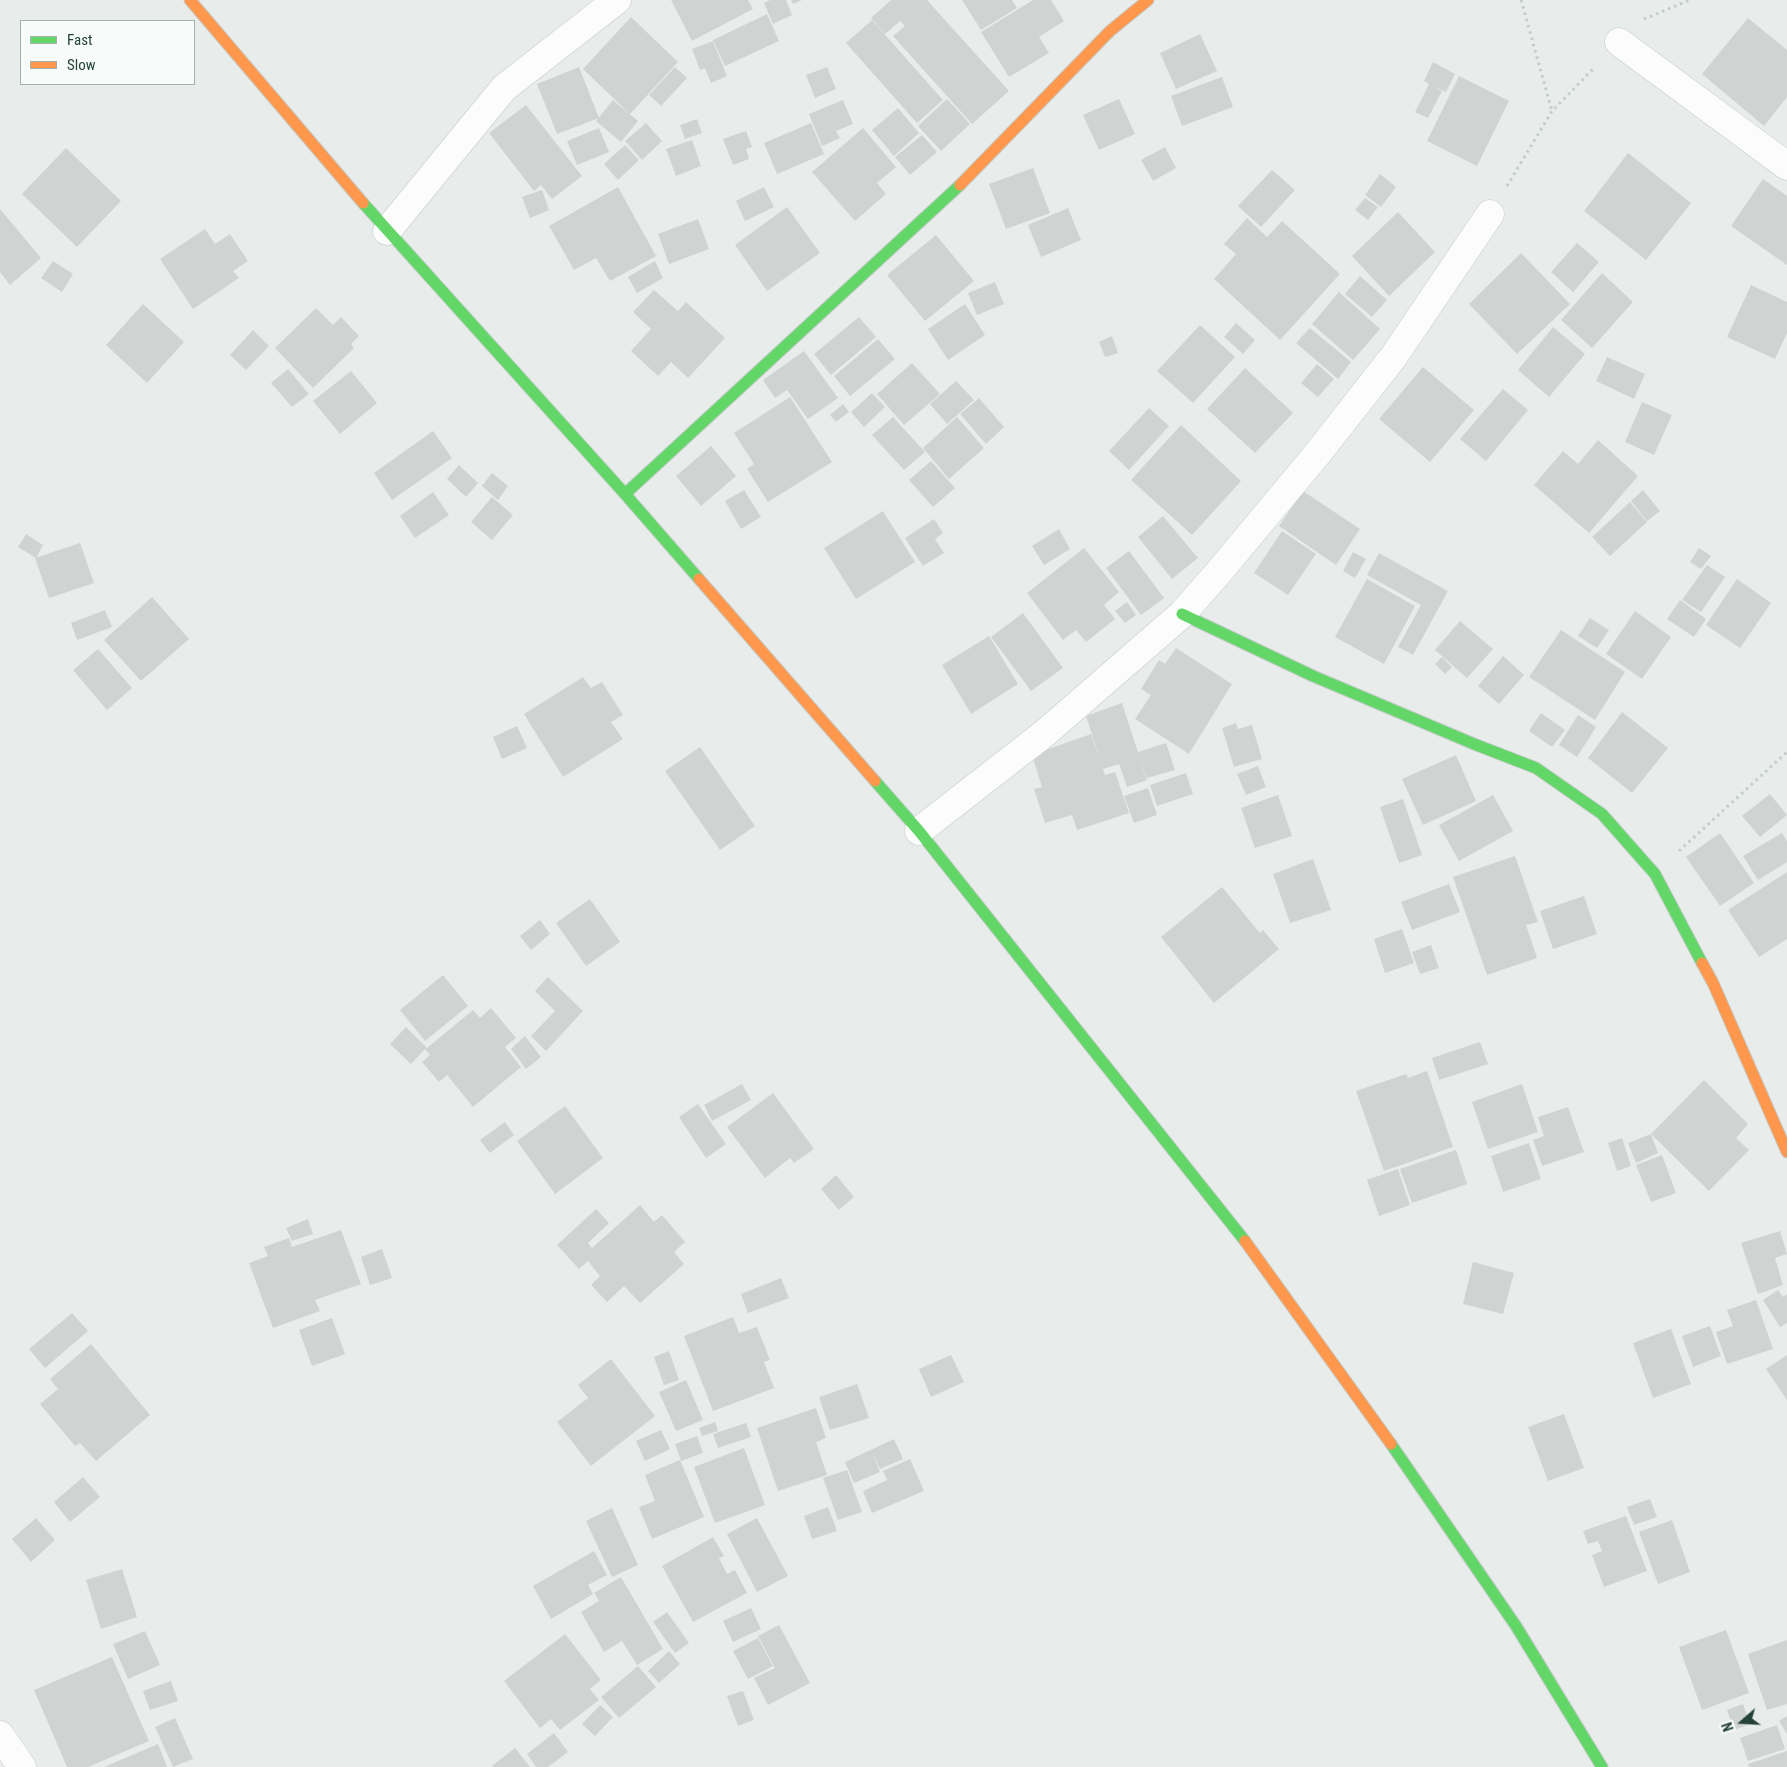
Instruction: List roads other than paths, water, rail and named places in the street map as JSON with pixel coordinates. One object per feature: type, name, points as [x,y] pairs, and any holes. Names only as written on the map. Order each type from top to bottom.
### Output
[{"type":"main road","points":[[190,0],[387,231],[625,494],[919,831],[1230,1220],[1382,1431],[1516,1626],[1602,1767]]},
{"type":"main road","points":[[625,494],[971,174],[1110,31],[1148,0]]},
{"type":"main road","points":[[1182,614],[1313,676],[1536,768],[1602,814],[1655,874],[1713,983],[1787,1152]]},
{"type":"street","points":[[387,231],[504,88],[617,0]]},
{"type":"street","points":[[1619,42],[1787,166]]},
{"type":"street","points":[[919,831],[1045,733],[1182,614],[1318,453],[1394,356],[1490,214]]},
{"type":"street","points":[[0,1735],[22,1767]]}]
